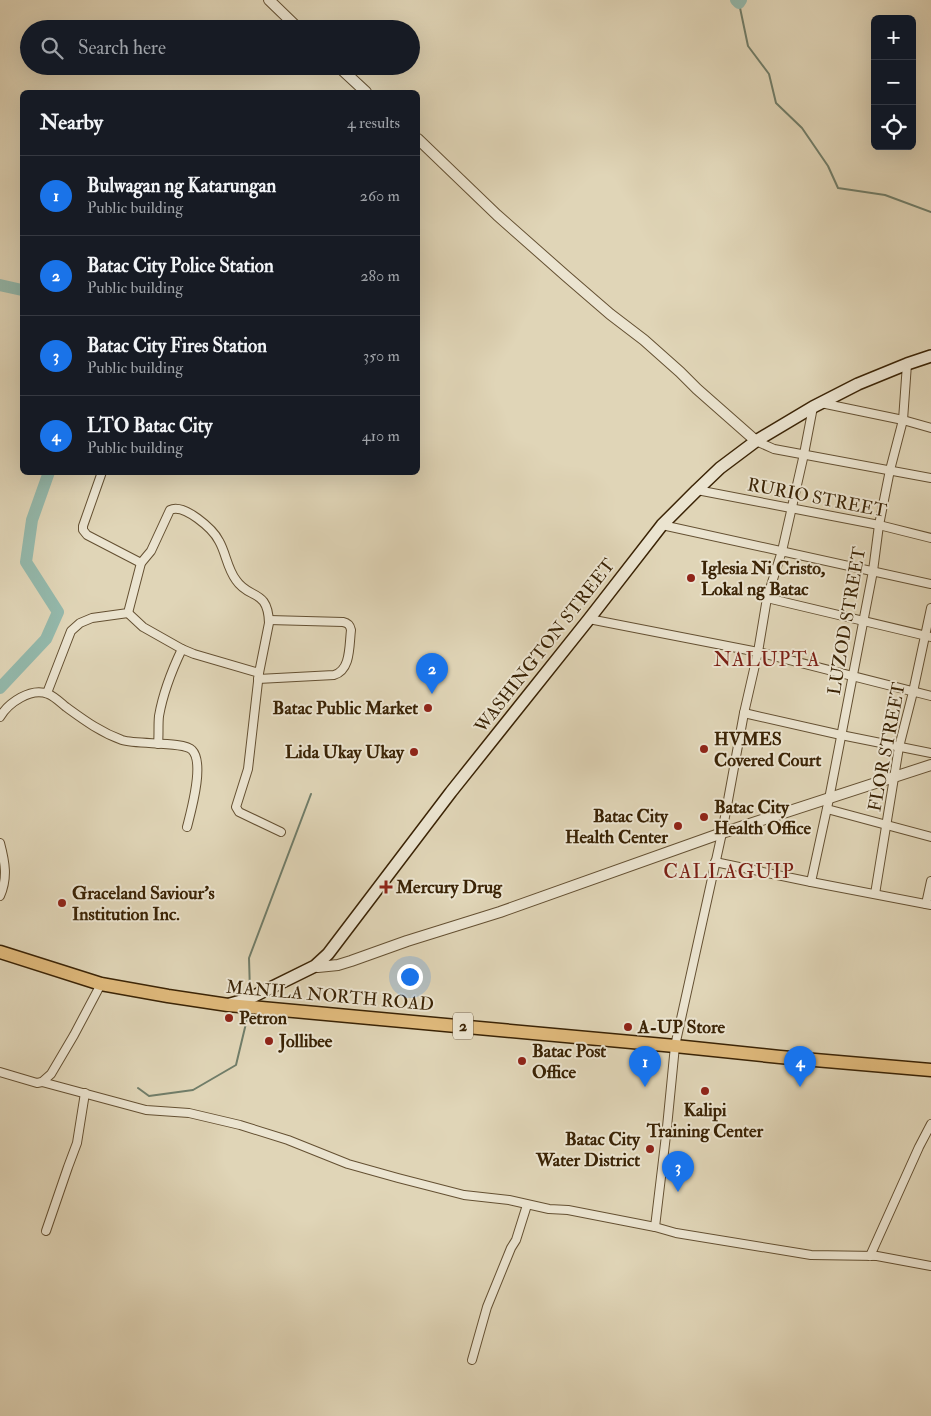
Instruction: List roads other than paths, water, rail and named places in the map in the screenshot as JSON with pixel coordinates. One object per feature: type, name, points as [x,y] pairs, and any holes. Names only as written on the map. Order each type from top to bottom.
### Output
[{"type":"highway","name":"MANILA NORTH ROAD","points":[[0,952],[101,984],[228,1005],[675,1046],[762,1056],[931,1070]]},
{"type":"main road","name":"WASHINGTON STREET","points":[[228,1005],[248,999],[315,966],[339,940],[451,792],[662,525],[720,468],[756,441],[817,405],[858,384],[931,356]]},
{"type":"street","points":[[269,0],[290,20]]},
{"type":"street","points":[[348,75],[364,90]]},
{"type":"street","points":[[420,141],[566,276],[644,340],[756,441],[774,449],[931,478]]},
{"type":"street","name":"LUZOD STREET","points":[[811,882],[828,804],[879,525],[890,470],[903,420],[907,364]]},
{"type":"street","points":[[654,1227],[675,1046],[722,833],[767,598],[782,551],[817,405],[903,420],[931,428]]},
{"type":"street","points":[[101,475],[83,530],[87,535],[141,563]]},
{"type":"street","name":"RURIO STREET","points":[[697,490],[879,525],[931,538]]},
{"type":"street","points":[[128,613],[141,563],[151,551],[170,510],[174,508],[182,509],[199,519],[218,539],[228,566],[237,582],[243,588],[256,594],[263,601],[268,615],[269,620],[258,676],[248,769],[236,807],[239,812],[281,832]]},
{"type":"street","points":[[662,525],[931,584]]},
{"type":"street","points":[[767,598],[928,636]]},
{"type":"street","name":"FLOR STREET","points":[[875,894],[899,747],[928,636],[931,608]]},
{"type":"street","points":[[128,613],[143,627],[182,649],[258,676],[334,675],[342,671],[346,665],[351,630],[348,623],[269,620]]},
{"type":"street","points":[[47,693],[71,631],[80,623],[92,618],[128,613]]},
{"type":"street","points":[[589,619],[758,652],[931,696]]},
{"type":"street","points":[[158,744],[162,706],[173,669],[182,649]]},
{"type":"street","points":[[0,717],[8,707],[24,695],[47,693],[100,731],[123,740],[138,743],[186,746],[192,749],[198,766],[187,827]]},
{"type":"street","points":[[744,713],[931,753]]},
{"type":"street","points":[[315,966],[338,965],[351,961],[407,941],[500,912],[722,833],[828,804],[895,776],[931,765]]},
{"type":"street","points":[[828,804],[886,826],[931,837]]},
{"type":"street","points":[[0,843],[5,861],[6,877],[0,896]]},
{"type":"street","points":[[715,862],[928,904],[931,881]]},
{"type":"street","points":[[42,1082],[51,1074],[101,984]]},
{"type":"street","points":[[0,1072],[146,1110],[189,1113],[240,1125],[288,1140],[348,1164],[464,1195],[504,1199],[549,1209],[568,1210],[676,1233],[811,1255],[877,1256],[931,1266]]},
{"type":"street","points":[[46,1231],[77,1143],[85,1093]]},
{"type":"street","points":[[870,1256],[931,1124]]},
{"type":"street","points":[[472,1360],[487,1307],[516,1240],[527,1205]]},
{"type":"waterway","points":[[736,0],[739,3],[741,0]]},
{"type":"waterway","points":[[739,3],[748,46],[769,74],[776,103],[802,128],[828,166],[838,188],[885,195],[931,212]]},
{"type":"waterway","points":[[0,285],[20,290]]},
{"type":"waterway","points":[[0,688],[46,639],[58,612],[26,562],[32,520],[48,475]]},
{"type":"waterway","points":[[250,992],[249,958],[311,794]]},
{"type":"waterway","points":[[138,1088],[149,1096],[193,1090],[236,1065],[248,1015]]},
{"type":"place","name":"Iglesia Ni Cristo, Lokal ng Batac","points":[[691,578]]},
{"type":"place","name":"Batac City Police Station","points":[[432,694]]},
{"type":"place","name":"Batac Public Market","points":[[428,708]]},
{"type":"place","name":"HVMES Covered Court","points":[[704,749]]},
{"type":"place","name":"Lida Ukay Ukay","points":[[414,752]]},
{"type":"place","name":"Batac City Health Office","points":[[704,817]]},
{"type":"place","name":"Batac City Health Center","points":[[678,826]]},
{"type":"place","name":"Mercury Drug","points":[[386,887]]},
{"type":"place","name":"Graceland Saviour's Institution Inc.","points":[[62,903]]},
{"type":"place","name":"Petron","points":[[229,1018]]},
{"type":"place","name":"A-UP Store","points":[[628,1027]]},
{"type":"place","name":"Jollibee","points":[[269,1041]]},
{"type":"place","name":"Batac Post Office","points":[[522,1061]]},
{"type":"place","name":"Bulwagan ng Katarungan","points":[[645,1087]]},
{"type":"place","name":"LTO Batac City","points":[[800,1087]]},
{"type":"place","name":"Kalipi Training Center","points":[[705,1091]]},
{"type":"place","name":"Batac City Water District","points":[[650,1149]]},
{"type":"place","name":"Batac City Fires Station","points":[[678,1192]]},
{"type":"district","name":"NALUPTA","points":[[767,659]]},
{"type":"district","name":"CALLAGUIP","points":[[729,871]]}]
